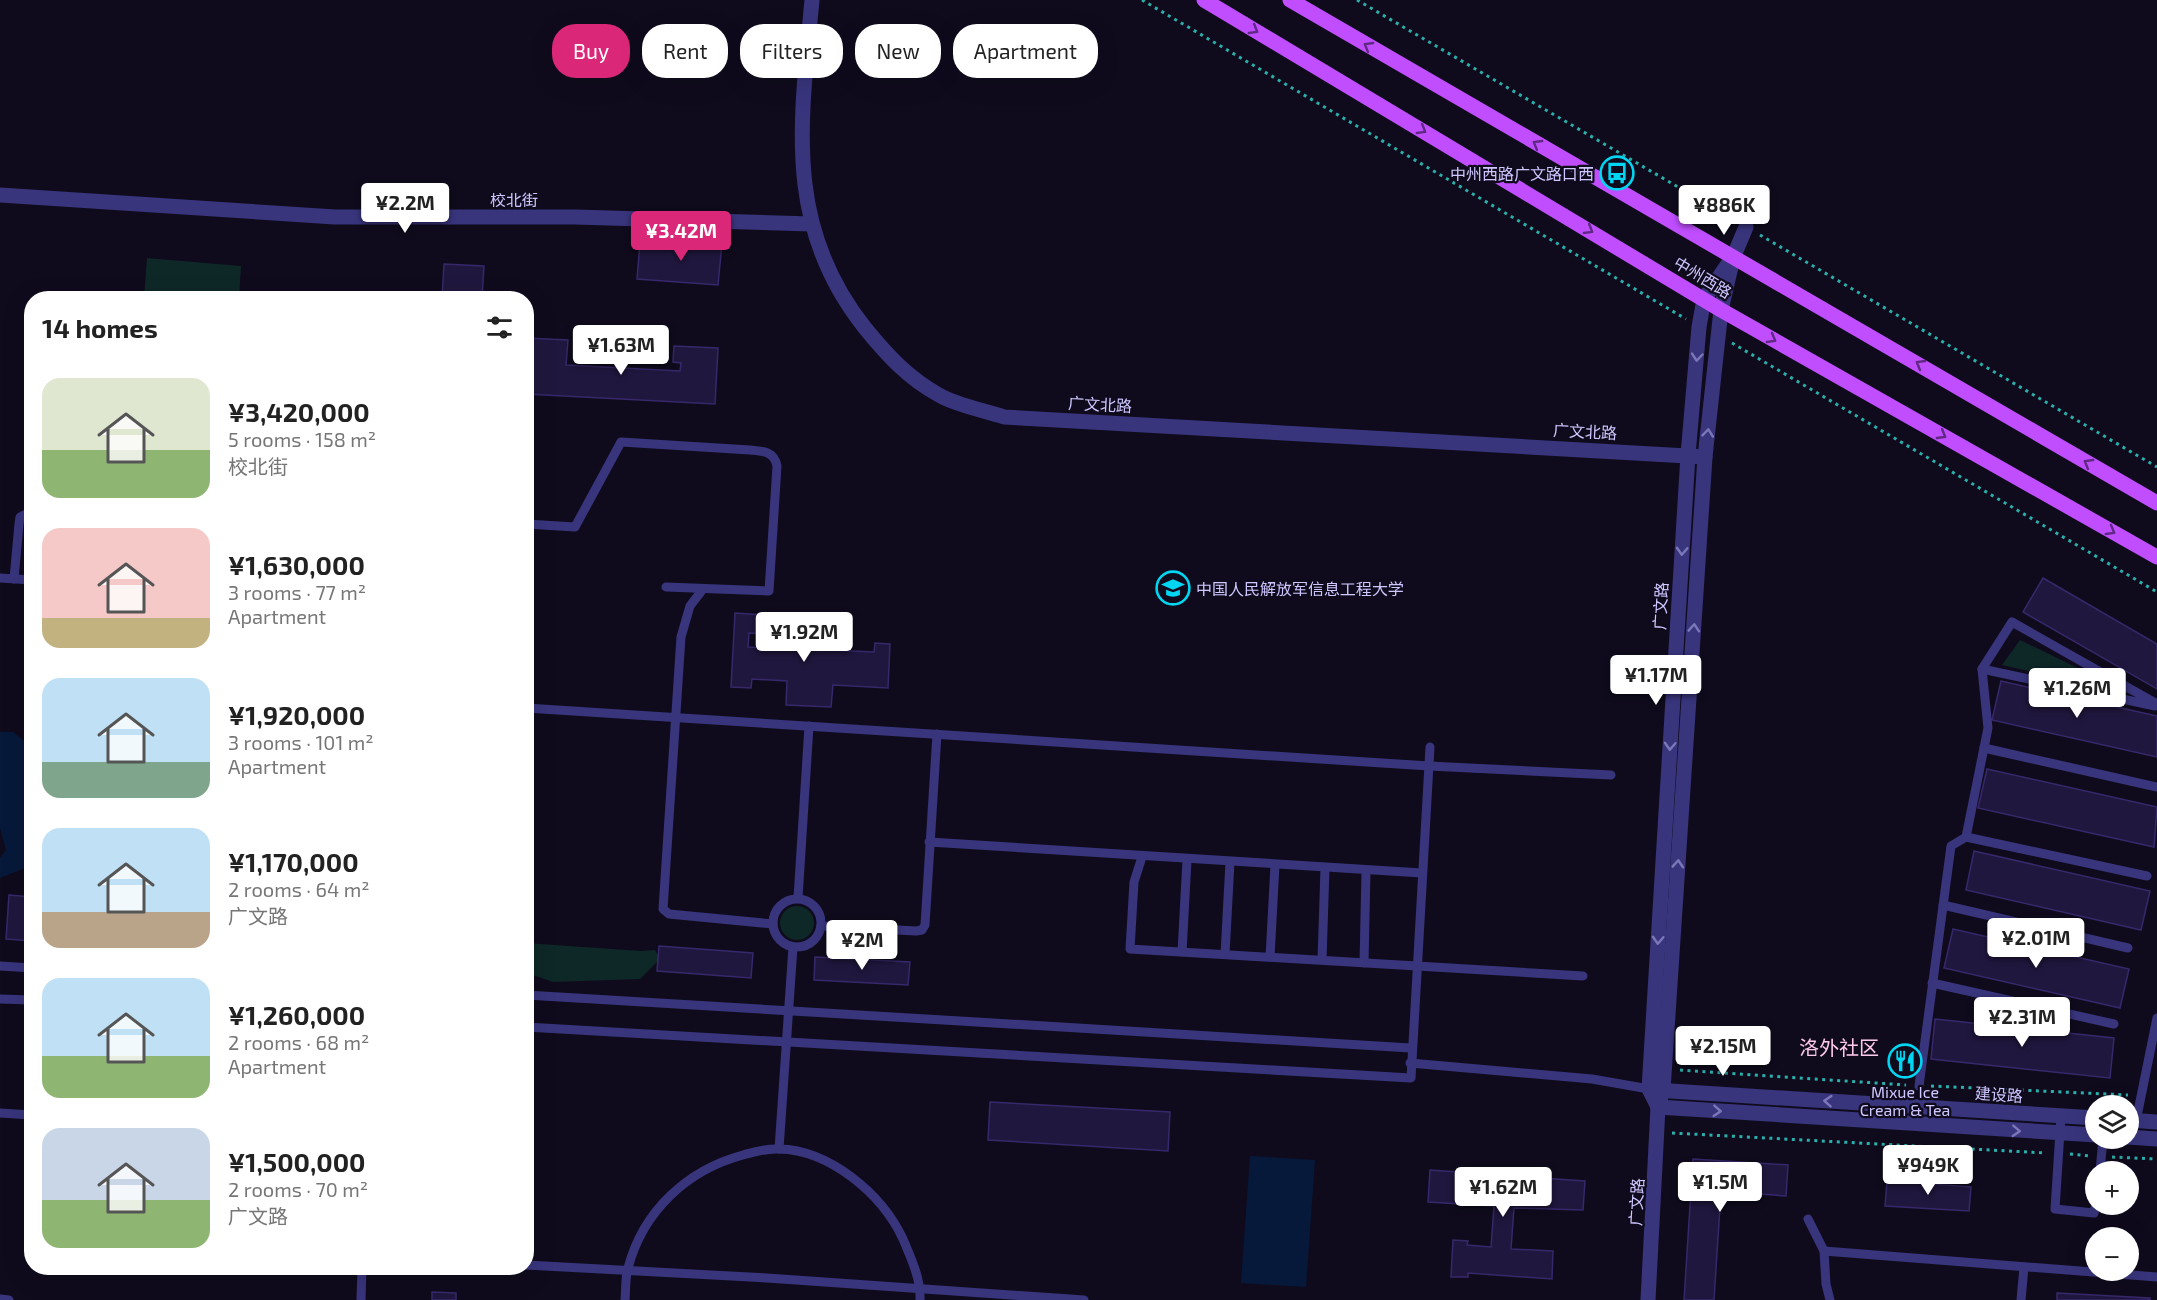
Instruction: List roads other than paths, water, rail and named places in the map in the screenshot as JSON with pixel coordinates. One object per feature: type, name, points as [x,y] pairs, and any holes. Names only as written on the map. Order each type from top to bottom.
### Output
[{"type":"main road","name":"中州西路","points":[[1204,0],[1721,310],[2157,557]]},
{"type":"main road","name":"中州西路","points":[[1290,0],[2157,503]]},
{"type":"street","name":"广文北路","points":[[812,0],[800,130],[802,177],[812,224],[835,283],[856,317],[896,366],[940,396],[1004,417],[1706,457]]},
{"type":"street","name":"校北街","points":[[0,195],[335,217],[575,217],[812,224]]},
{"type":"street","name":"广文路","points":[[1648,1300],[1658,1132],[1656,1090],[1688,455],[1699,327],[1704,299],[1732,258],[1746,227]]},
{"type":"street","name":"广文路","points":[[1656,1090],[1706,457],[1721,310],[1732,258]]},
{"type":"street","name":"建设路","points":[[1656,1090],[2085,1117]]},
{"type":"street","points":[[1658,1107],[2085,1134]]},
{"type":"street","points":[[2139,1121],[2157,1122]]},
{"type":"street","points":[[2139,1138],[2157,1139]]},
{"type":"lane","points":[[534,524],[575,527],[621,442],[768,452],[772,455],[777,466],[769,591],[666,587]]},
{"type":"lane","points":[[14,579],[18,524],[20,518],[24,516]]},
{"type":"lane","points":[[0,578],[24,580]]},
{"type":"lane","points":[[703,589],[694,597],[684,619],[675,717],[663,909],[669,914],[772,924]]},
{"type":"lane","points":[[1966,837],[1988,728],[1982,669],[2012,622],[2157,706]]},
{"type":"lane","points":[[1982,669],[2157,706]]},
{"type":"lane","points":[[534,708],[1428,766],[1611,774]]},
{"type":"lane","points":[[798,898],[809,726]]},
{"type":"lane","points":[[821,926],[922,930],[925,925],[937,734]]},
{"type":"lane","points":[[534,1028],[1411,1078],[1410,1063],[1430,747]]},
{"type":"lane","points":[[1984,748],[2157,787]]},
{"type":"lane","points":[[1919,1086],[1951,846],[1966,837],[2147,876]]},
{"type":"lane","points":[[929,842],[1422,873]]},
{"type":"lane","points":[[1142,857],[1134,882],[1130,949],[1583,976]]},
{"type":"lane","points":[[1182,952],[1187,860]]},
{"type":"lane","points":[[1225,954],[1230,862]]},
{"type":"lane","points":[[1270,957],[1275,865]]},
{"type":"lane","points":[[1322,960],[1325,868]]},
{"type":"lane","points":[[1364,963],[1366,871]]},
{"type":"lane","points":[[798,898],[813,905],[821,918],[821,926],[819,933],[808,944],[793,947],[778,939],[772,924],[773,916],[783,903],[798,898]]},
{"type":"lane","points":[[1943,904],[2128,948]]},
{"type":"lane","points":[[779,1149],[793,947]]},
{"type":"lane","points":[[0,966],[24,968]]},
{"type":"lane","points":[[1932,983],[2114,1024]]},
{"type":"lane","points":[[534,995],[1411,1047]]},
{"type":"lane","points":[[0,999],[24,1000]]},
{"type":"lane","points":[[2138,1095],[2157,1018]]},
{"type":"lane","points":[[1410,1063],[1592,1079],[1656,1090]]},
{"type":"lane","points":[[0,1113],[24,1114]]},
{"type":"lane","points":[[2061,1116],[2055,1209],[2085,1212]]},
{"type":"lane","points":[[625,1300],[627,1270],[646,1223],[678,1187],[701,1171],[728,1159],[779,1149],[806,1154],[833,1167],[856,1179],[874,1196],[898,1228],[910,1256],[920,1290],[920,1300]]},
{"type":"lane","points":[[1808,1219],[1824,1251],[1826,1284],[1830,1300]]},
{"type":"lane","points":[[1824,1251],[2157,1277]]},
{"type":"lane","points":[[534,1265],[1084,1300]]},
{"type":"lane","points":[[2021,1300],[2024,1267]]},
{"type":"lane","points":[[361,1300],[362,1275]]},
{"type":"lane","points":[[0,1299],[9,1300]]},
{"type":"water","points":[[0,732],[13,732],[24,741],[24,868],[0,878],[0,858],[6,850],[0,828]]},
{"type":"water","points":[[1250,1156],[1315,1160],[1306,1287],[1241,1283]]},
{"type":"place","name":"中州西路广文路口西","points":[[1617,173]]},
{"type":"place","name":"中国人民解放军信息工程大学","points":[[1173,588]]},
{"type":"place","name":"Mixue Ice Cream & Tea","points":[[1905,1061]]},
{"type":"district","name":"洛外社区","points":[[1839,1047]]}]
